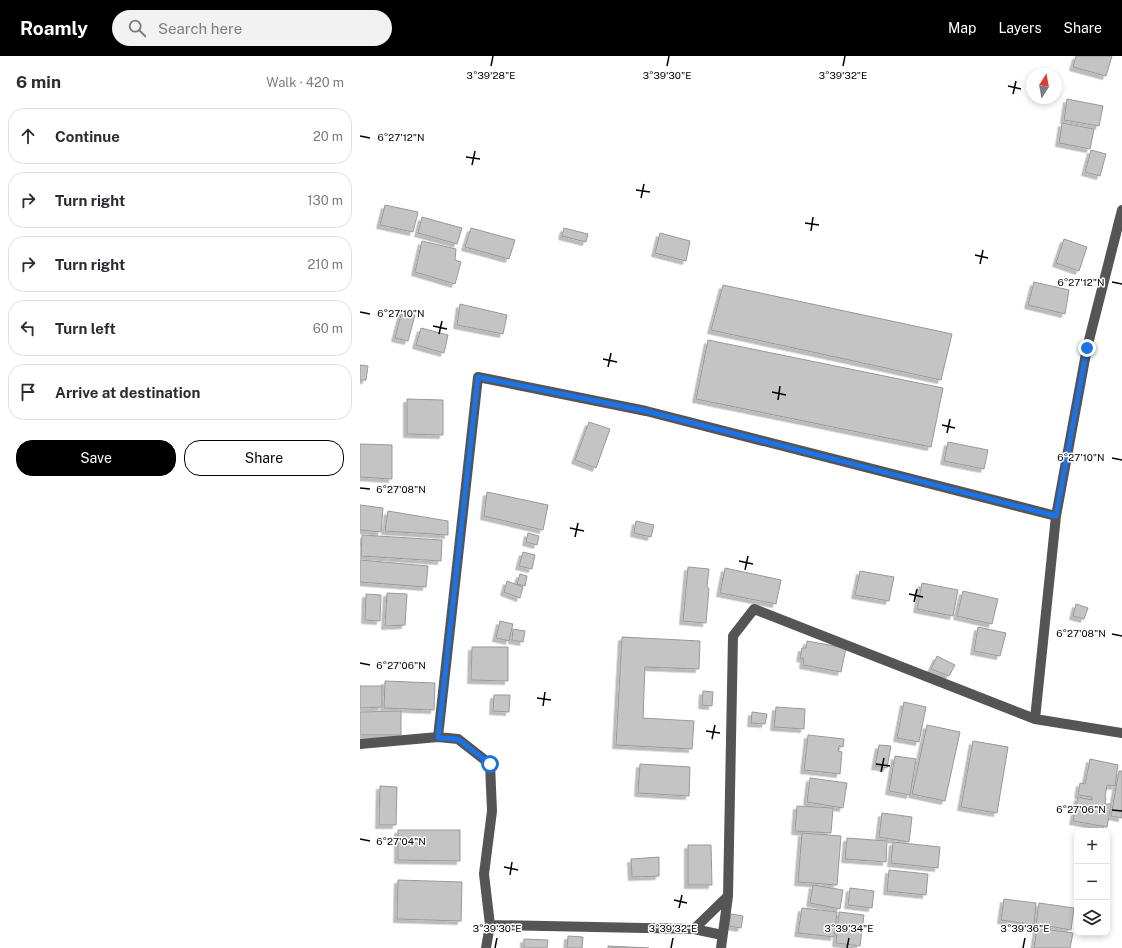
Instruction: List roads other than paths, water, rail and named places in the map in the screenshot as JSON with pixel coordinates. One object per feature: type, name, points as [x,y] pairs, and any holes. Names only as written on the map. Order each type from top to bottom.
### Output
[{"type":"street","points":[[1035,719],[1056,516],[1087,348],[1122,210]]},
{"type":"street","points":[[438,738],[478,377],[646,411],[1056,516]]},
{"type":"street","points":[[721,948],[728,896],[733,636],[754,609],[1035,719],[1122,732]]},
{"type":"street","points":[[360,744],[438,738],[458,739],[490,764],[492,811],[484,874],[490,924],[486,948]]},
{"type":"street","points":[[694,930],[728,896]]},
{"type":"street","points":[[490,924],[694,930],[722,936]]}]
